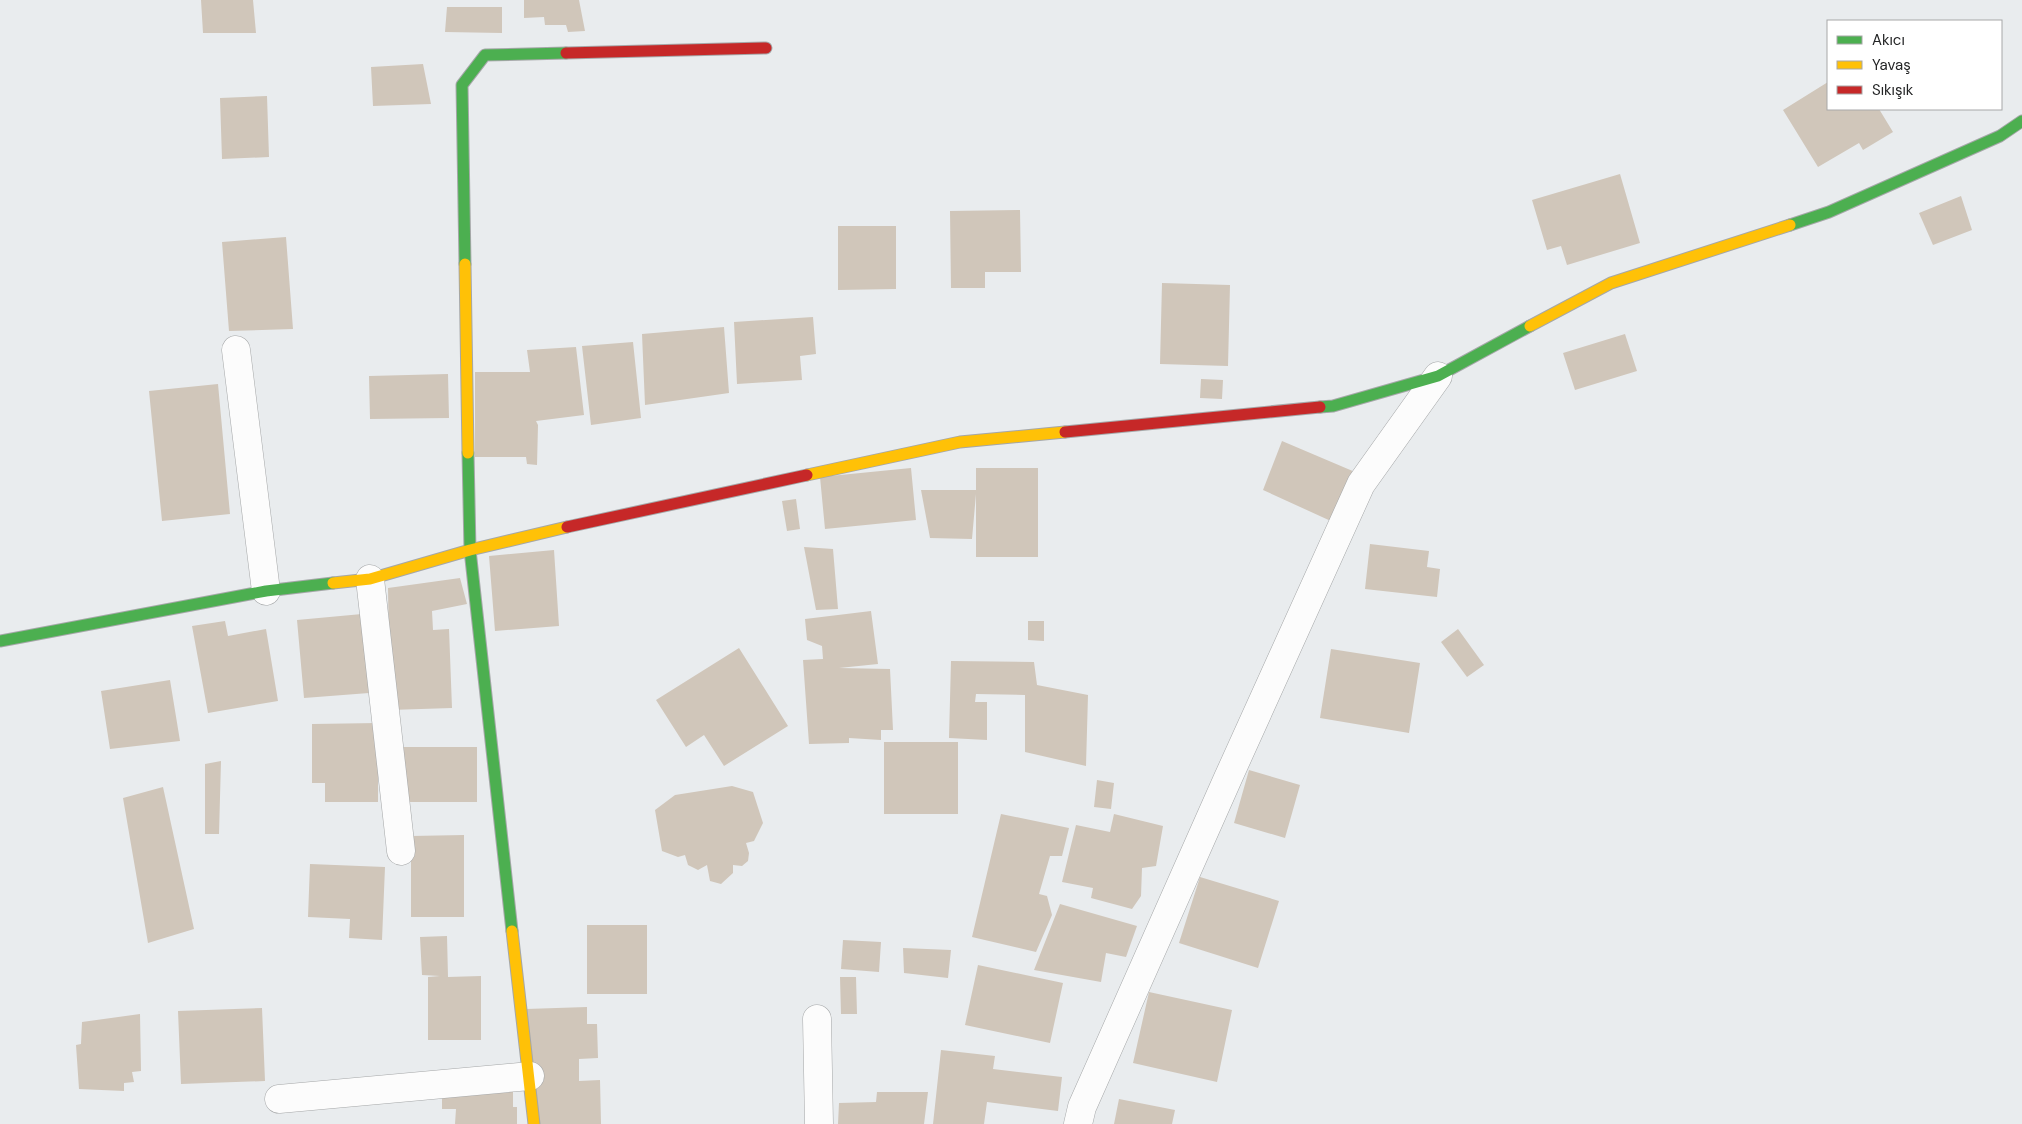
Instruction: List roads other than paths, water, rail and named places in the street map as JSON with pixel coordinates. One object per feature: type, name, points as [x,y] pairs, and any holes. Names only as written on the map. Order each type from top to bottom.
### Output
[{"type":"street","points":[[534,1124],[470,550],[462,85],[485,54],[766,48]]},
{"type":"street","points":[[0,641],[266,591],[370,579],[470,550],[960,442],[1333,406],[1438,376],[1611,283],[1829,212],[2000,136],[2022,121]]},
{"type":"street","points":[[236,350],[266,591]]},
{"type":"street","points":[[1078,1124],[1082,1107],[1090,1088],[1361,484],[1438,376]]},
{"type":"street","points":[[370,579],[401,850]]},
{"type":"street","points":[[817,1019],[819,1124]]},
{"type":"street","points":[[279,1099],[530,1076]]}]
